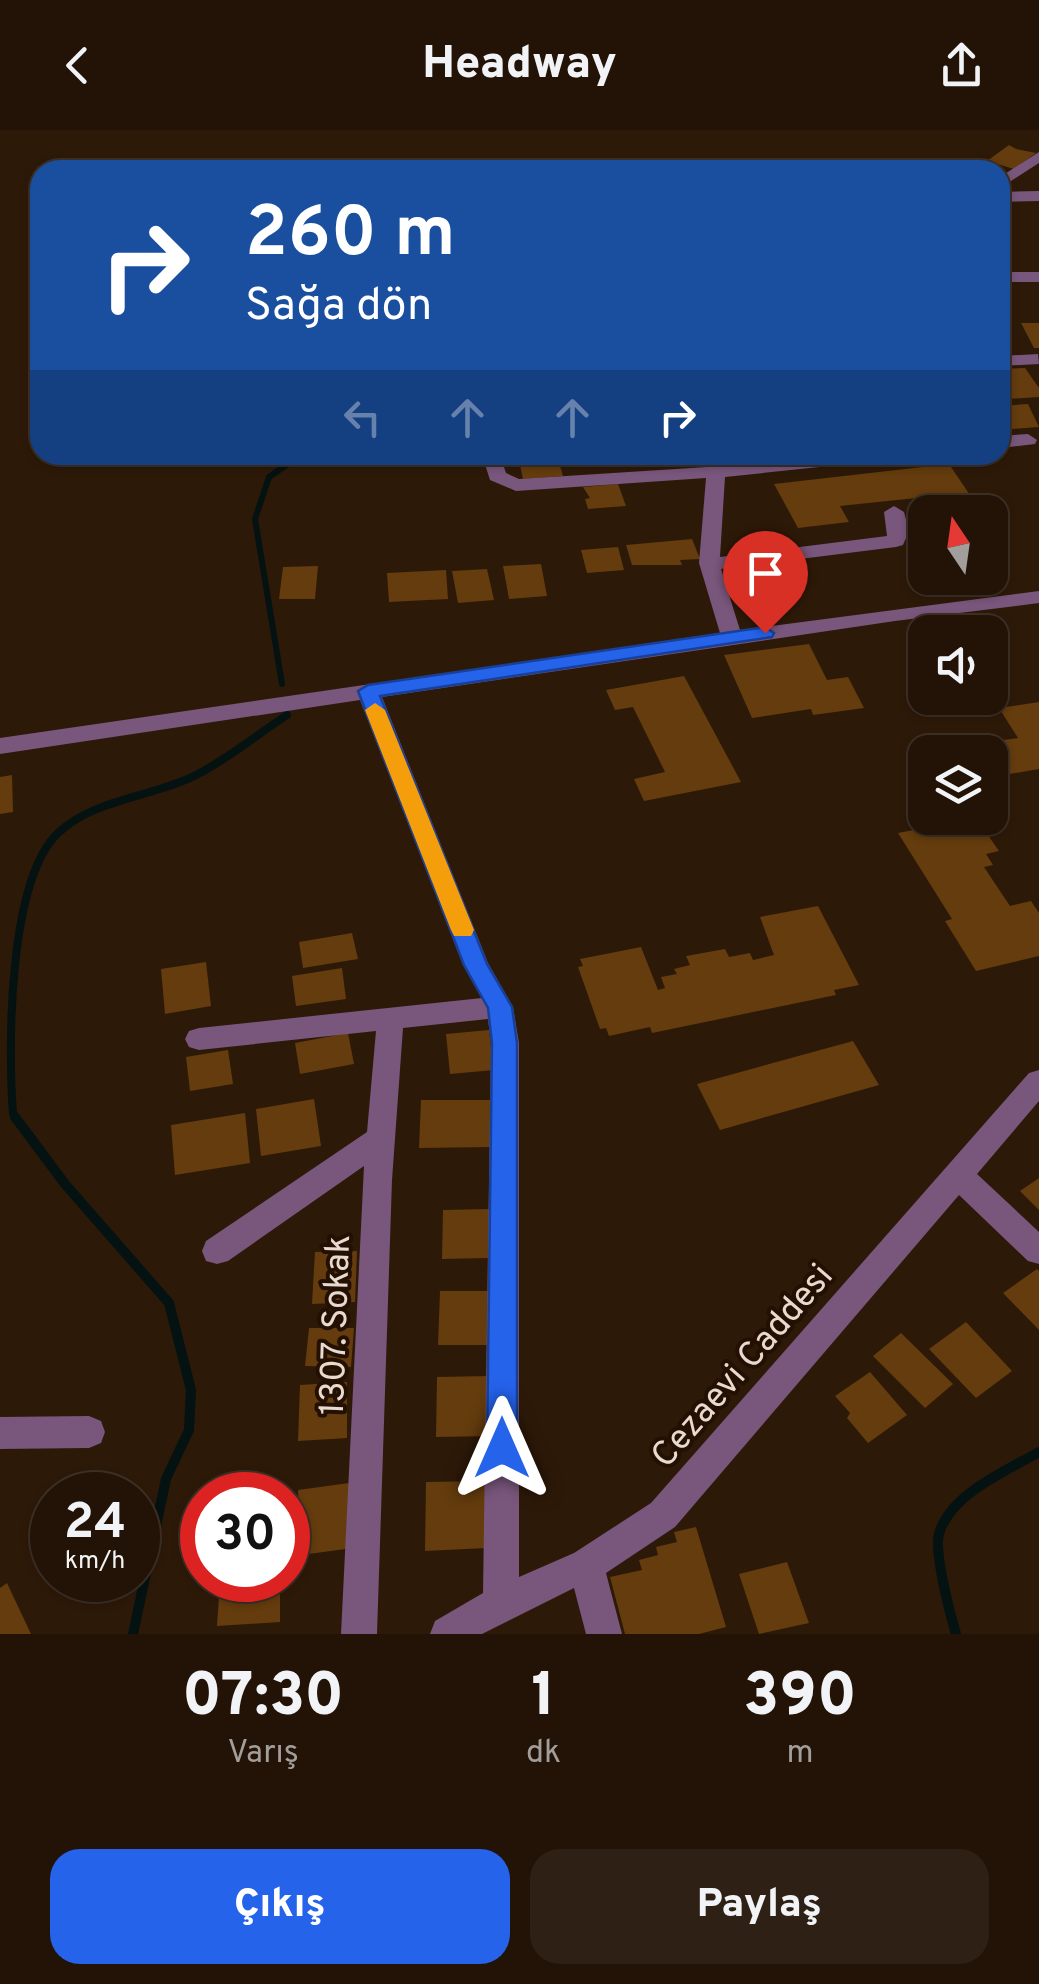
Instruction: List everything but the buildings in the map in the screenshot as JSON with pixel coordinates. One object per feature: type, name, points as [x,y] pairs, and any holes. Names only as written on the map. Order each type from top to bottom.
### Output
[{"type":"street","points":[[1010,177],[1039,156]]},
{"type":"street","points":[[1010,197],[1039,196]]},
{"type":"street","points":[[1010,277],[1039,276]]},
{"type":"street","points":[[1010,360],[1038,359]]},
{"type":"street","points":[[1010,441],[1028,440]]},
{"type":"street","points":[[493,465],[497,476],[516,484],[697,465]]},
{"type":"street","points":[[716,465],[709,563],[732,638]]},
{"type":"street","points":[[709,563],[750,562],[896,541],[899,531],[894,512]]},
{"type":"street","points":[[0,746],[732,638],[1039,598]]},
{"type":"street","points":[[368,691],[476,965],[500,1007],[504,1043],[501,1603]]},
{"type":"street","points":[[199,1039],[500,1007]]},
{"type":"street","name":"1307. Sokak","points":[[360,1634],[381,1138],[390,1020]]},
{"type":"street","name":"Cezaevi Caddesi","points":[[448,1634],[501,1603],[586,1565],[663,1515],[1039,1081]]},
{"type":"street","points":[[217,1251],[381,1138]]},
{"type":"street","points":[[958,1175],[1039,1252]]},
{"type":"street","points":[[0,1433],[89,1432]]},
{"type":"street","points":[[586,1565],[604,1634]]},
{"type":"waterway","points":[[282,684],[255,519],[269,477],[286,465]]},
{"type":"waterway","points":[[17,1119],[13,1114],[11,1049],[15,966],[29,888],[42,856],[58,833],[73,821],[107,805],[198,774],[287,715]]},
{"type":"waterway","points":[[15,1117],[65,1184],[169,1303],[191,1390],[189,1430],[166,1479],[133,1634]]},
{"type":"waterway","points":[[956,1634],[939,1555],[939,1534],[945,1520],[967,1495],[1039,1452]]},
{"type":"slow traffic","points":[[375,710],[462,930]]},
{"type":"route","points":[[502,1448],[504,1043],[500,1007],[476,965],[368,691],[765,633]]}]
